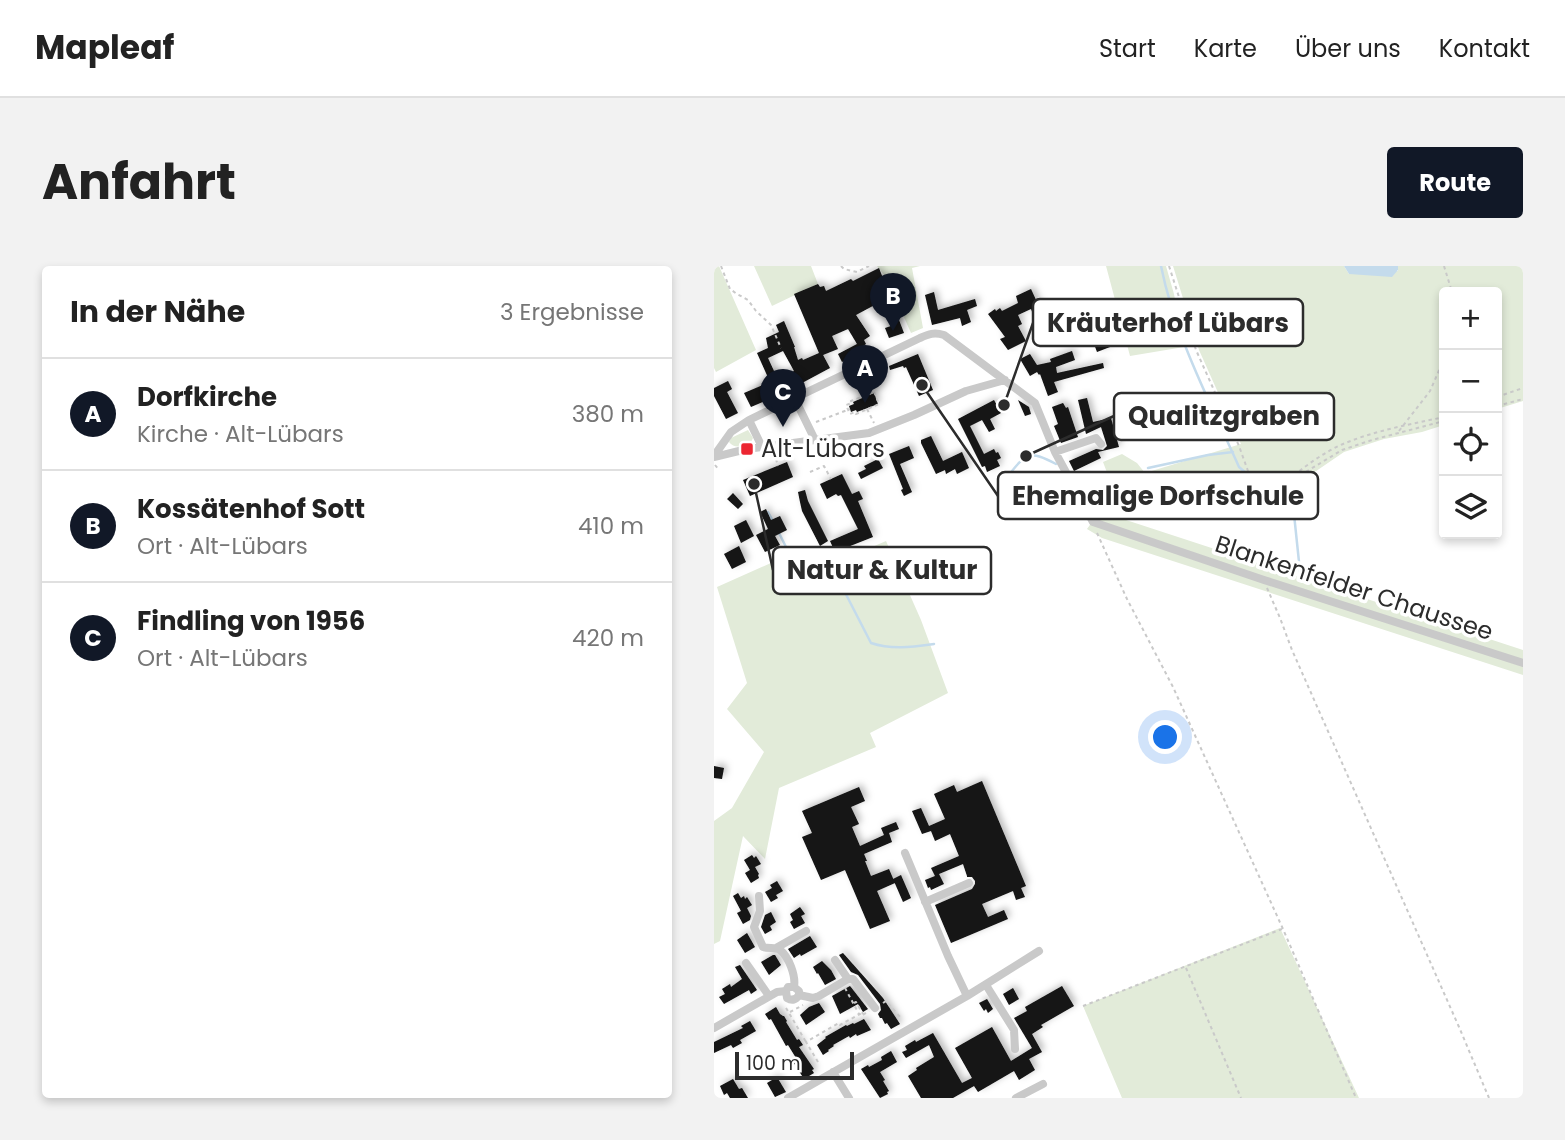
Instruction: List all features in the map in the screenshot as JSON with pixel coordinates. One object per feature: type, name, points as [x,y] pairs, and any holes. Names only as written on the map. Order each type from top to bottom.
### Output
[{"type":"street","points":[[714,457],[731,432],[749,420],[931,333],[944,335],[1035,403],[1055,452],[1093,522]]},
{"type":"street","points":[[714,457],[762,447],[869,433],[966,391],[1005,380]]},
{"type":"street","points":[[795,399],[816,440]]},
{"type":"street","points":[[749,420],[762,447]]},
{"type":"street","points":[[1055,452],[1096,438],[1101,444]]},
{"type":"street","name":"Blankenfelder Chaussee","points":[[1093,522],[1523,663]]},
{"type":"street","points":[[905,853],[967,996]]},
{"type":"street","points":[[925,902],[969,883]]},
{"type":"street","points":[[759,896],[760,911],[754,924],[755,932],[763,947],[782,951],[793,970],[794,986]]},
{"type":"street","points":[[776,948],[806,930]]},
{"type":"street","points":[[788,1098],[986,985],[1040,951]]},
{"type":"street","points":[[835,960],[848,979]]},
{"type":"street","points":[[746,963],[777,993],[791,1000],[799,995]]},
{"type":"street","points":[[799,995],[813,998],[848,979],[853,979],[875,1008]]},
{"type":"street","points":[[986,985],[1014,1030],[1015,1049]]},
{"type":"street","points":[[714,1028],[794,986]]},
{"type":"street","points":[[794,986],[799,995]]},
{"type":"street","points":[[833,1072],[849,1098]]},
{"type":"street","points":[[1016,1098],[1043,1084]]},
{"type":"path","points":[[721,266],[730,289],[748,300],[771,324],[780,348]]},
{"type":"path","points":[[841,266],[857,272],[869,266]]},
{"type":"path","points":[[1168,266],[1196,350],[1239,446],[1255,498]]},
{"type":"path","points":[[1444,266],[1450,287]]},
{"type":"path","points":[[1397,434],[1430,391],[1439,370]]},
{"type":"path","points":[[1502,395],[1523,387]]},
{"type":"path","points":[[874,392],[879,404],[856,414],[849,414],[849,409],[846,405],[852,403],[851,401],[874,392]]},
{"type":"path","points":[[1502,405],[1523,399]]},
{"type":"path","points":[[809,425],[849,409]]},
{"type":"path","points":[[867,409],[874,423]]},
{"type":"path","points":[[1276,490],[1304,467],[1346,443],[1439,420]]},
{"type":"path","points":[[1356,1098],[1173,687],[1127,599],[1093,522],[1255,498],[1276,490],[1342,450],[1439,421]]},
{"type":"path","points":[[776,459],[778,466]]},
{"type":"path","points":[[714,464],[719,470]]},
{"type":"path","points":[[810,472],[824,466],[831,479]]},
{"type":"path","points":[[1264,580],[1292,650],[1489,1098]]},
{"type":"path","points":[[1083,1006],[1283,929]]},
{"type":"path","points":[[1186,968],[1241,1098]]},
{"type":"path","points":[[777,993],[817,1062]]},
{"type":"path","points":[[881,1000],[885,1002]]},
{"type":"path","points":[[806,1042],[860,1014],[854,1005],[856,1002],[863,1014]]},
{"type":"path","points":[[793,1019],[797,1008]]},
{"type":"green space","points":[[714,266],[719,266],[756,350],[716,372],[714,368]]},
{"type":"green space","points":[[754,266],[811,266],[818,284],[772,306]]},
{"type":"green space","points":[[877,266],[920,266],[912,268],[923,328],[911,333],[887,279]]},
{"type":"green space","points":[[1106,266],[1166,266],[1184,347],[1130,356]]},
{"type":"green space","points":[[1173,266],[1344,266],[1349,274],[1398,271],[1398,266],[1523,266],[1523,401],[1502,407],[1502,287],[1439,287],[1439,427],[1384,439],[1344,452],[1284,493],[1242,503],[1126,520],[1523,650],[1523,675],[1102,538],[1087,529],[1114,491],[1103,462],[1122,454],[1137,463],[1145,473],[1241,444],[1199,350]]},
{"type":"green space","points":[[748,430],[753,438],[750,444],[736,446],[729,442],[731,438]]},
{"type":"green space","points":[[886,541],[921,620],[948,693],[870,733],[876,747],[779,788],[765,859],[743,836],[720,941],[714,944],[714,821],[732,808],[764,752],[727,709],[747,683],[717,587],[809,546],[826,567]]},
{"type":"green space","points":[[1280,928],[1359,1098],[1122,1098],[1083,1006]]},
{"type":"water","points":[[1344,266],[1398,266],[1398,270],[1392,277],[1349,274]]},
{"type":"building","points":[[879,268],[904,333],[889,338],[885,328],[891,326],[882,301],[856,315],[870,336],[864,340],[864,350],[842,362],[838,354],[857,344],[848,329],[832,336],[838,349],[823,355],[830,368],[789,390],[783,377],[794,371],[783,351],[768,358],[780,384],[768,390],[772,398],[751,407],[744,393],[770,382],[757,353],[768,348],[766,338],[779,332],[776,325],[784,321],[798,360],[819,353],[794,294],[818,284],[820,287],[824,286],[826,291]]},
{"type":"building","points":[[1031,289],[1048,326],[1039,330],[1031,309],[1018,315],[1022,324],[1018,326],[1026,341],[1008,350],[1000,339],[1005,337],[988,314],[995,309],[996,311],[1000,308],[1002,311],[1018,303],[1016,296]]},
{"type":"building","points":[[934,292],[938,310],[975,299],[977,306],[967,310],[971,322],[962,326],[960,318],[932,325],[925,295]]},
{"type":"building","points":[[1107,340],[1110,347],[1097,352],[1094,344]]},
{"type":"building","points":[[1072,351],[1075,360],[1056,367],[1057,373],[1103,363],[1104,368],[1054,382],[1058,392],[1048,396],[1040,374],[1037,372],[1030,376],[1020,359],[1030,354],[1037,365],[1051,362],[1050,359]]},
{"type":"building","points":[[918,354],[933,390],[919,396],[906,367],[890,370],[889,366]]},
{"type":"building","points":[[728,381],[732,389],[727,392],[738,413],[726,419],[714,396],[714,388]]},
{"type":"building","points":[[874,393],[878,404],[851,412],[849,406],[854,404],[853,402]]},
{"type":"building","points":[[1087,398],[1093,422],[1111,418],[1119,447],[1098,452],[1101,458],[1074,471],[1069,461],[1096,449],[1103,450],[1107,446],[1101,427],[1086,434],[1078,400]]},
{"type":"building","points":[[994,400],[1001,413],[990,419],[995,429],[989,432],[982,420],[970,426],[984,454],[994,449],[1001,458],[997,460],[1000,466],[987,472],[958,419]]},
{"type":"building","points":[[1018,400],[1029,407],[1031,414],[1025,416]]},
{"type":"building","points":[[1063,403],[1068,407],[1078,437],[1061,443],[1054,426],[1058,424],[1052,407]]},
{"type":"building","points":[[931,436],[943,461],[962,452],[969,468],[957,474],[955,469],[946,474],[945,470],[936,474],[921,443],[921,440]]},
{"type":"building","points":[[909,446],[914,458],[900,464],[912,492],[904,496],[889,454]]},
{"type":"building","points":[[878,459],[883,468],[861,479],[858,473],[866,469],[864,466]]},
{"type":"building","points":[[787,462],[793,477],[750,496],[743,480]]},
{"type":"building","points":[[842,474],[852,494],[859,491],[863,499],[858,501],[873,537],[835,552],[830,541],[858,529],[841,495],[836,494],[827,499],[820,484]]},
{"type":"building","points":[[805,490],[828,541],[820,546],[802,511],[798,492]]},
{"type":"building","points":[[733,493],[743,504],[738,509],[727,499]]},
{"type":"building","points":[[766,509],[771,520],[780,516],[787,530],[775,536],[780,545],[765,552],[756,535],[768,529],[760,512]]},
{"type":"building","points":[[746,520],[754,536],[741,543],[734,526]]},
{"type":"building","points":[[739,546],[746,562],[732,569],[724,554]]},
{"type":"building","points":[[714,766],[724,768],[722,779],[714,778]]},
{"type":"building","points":[[982,781],[1026,886],[1021,888],[1025,897],[1016,900],[1013,891],[982,904],[988,917],[1004,910],[1008,919],[951,943],[935,905],[972,889],[975,881],[972,877],[967,877],[963,864],[939,874],[944,884],[931,890],[928,888],[925,880],[935,876],[931,868],[959,856],[950,834],[935,841],[931,831],[922,834],[912,811],[921,808],[929,826],[945,819],[934,794],[954,785],[957,792]]},
{"type":"building","points":[[859,787],[865,801],[851,807],[859,824],[852,827],[860,846],[884,835],[881,828],[896,822],[899,829],[889,833],[892,842],[864,854],[871,876],[889,869],[895,883],[877,891],[890,921],[870,929],[845,870],[821,880],[802,837],[812,833],[802,811]]},
{"type":"building","points":[[752,855],[754,858],[756,856],[761,864],[755,867],[759,878],[751,883],[745,873],[750,870],[744,860]]},
{"type":"building","points":[[901,875],[911,898],[903,902],[893,879]]},
{"type":"building","points":[[777,881],[783,891],[771,902],[765,892]]},
{"type":"building","points":[[738,893],[741,898],[747,897],[752,905],[747,908],[750,920],[743,924],[737,913],[741,911],[733,896]]},
{"type":"building","points":[[800,907],[805,914],[801,916],[805,923],[794,929],[790,914]]},
{"type":"building","points":[[771,912],[776,922],[770,926],[772,930],[765,934],[761,927],[765,915]]},
{"type":"building","points":[[747,933],[755,947],[745,953],[737,940]]},
{"type":"building","points":[[810,936],[817,947],[794,958],[788,949]]},
{"type":"building","points":[[843,953],[883,998],[900,1024],[891,1029],[880,1018],[880,1004],[858,975],[851,972],[839,955]]},
{"type":"building","points":[[773,955],[781,965],[769,975],[761,962]]},
{"type":"building","points":[[822,961],[836,979],[825,985],[813,967]]},
{"type":"building","points":[[740,965],[757,990],[751,994],[749,990],[724,1004],[719,997],[725,994],[722,989],[730,984],[731,987],[742,979],[735,967]]},
{"type":"building","points":[[850,986],[868,1009],[863,1012],[858,1004],[840,1014],[832,996]]},
{"type":"building","points":[[1062,986],[1074,1006],[1041,1025],[1043,1027],[1032,1034],[1042,1052],[1029,1059],[1035,1070],[1019,1080],[1014,1071],[978,1092],[974,1086],[953,1098],[921,1098],[908,1076],[934,1057],[929,1045],[906,1058],[902,1052],[907,1050],[905,1046],[933,1033],[962,1083],[972,1078],[955,1048],[992,1027],[1011,1061],[1032,1048],[1014,1018],[1027,1011],[1025,1007]]},
{"type":"building","points":[[1013,988],[1019,999],[1009,1005],[1003,994]]},
{"type":"building","points":[[987,999],[993,1009],[988,1013],[979,1003]]},
{"type":"building","points":[[819,1003],[825,1012],[806,1025],[800,1015]]},
{"type":"building","points":[[776,1007],[803,1045],[799,1047],[814,1069],[814,1073],[804,1079],[792,1060],[796,1058],[765,1014]]},
{"type":"building","points":[[864,1019],[871,1030],[850,1038],[849,1036],[833,1045],[823,1055],[817,1045],[825,1037]]},
{"type":"building","points":[[750,1021],[756,1031],[740,1040],[742,1043],[733,1048],[731,1045],[714,1053],[714,1042],[743,1028],[741,1026]]},
{"type":"building","points":[[891,1051],[897,1062],[880,1072],[889,1091],[880,1098],[861,1069],[882,1060],[881,1057]]},
{"type":"building","points":[[777,1077],[786,1092],[775,1097],[767,1083]]},
{"type":"building","points":[[733,1079],[748,1098],[730,1098],[727,1093],[724,1095],[720,1086]]},
{"type":"waterway","points":[[1161,266],[1175,318],[1194,368],[1239,467],[1246,473]]},
{"type":"waterway","points":[[1148,468],[1233,452]]},
{"type":"waterway","points":[[1008,476],[1019,462],[1029,456],[1040,457],[1056,464]]},
{"type":"waterway","points":[[1255,478],[1274,485]]},
{"type":"waterway","points":[[1286,490],[1292,495],[1301,581]]},
{"type":"waterway","points":[[768,512],[773,521]]},
{"type":"waterway","points":[[779,533],[791,557],[835,573],[871,643],[894,647],[934,644]]},
{"type":"place","name":"Kossätenhof Sott","points":[[893,331]]},
{"type":"place","name":"Ehemalige Dorfschule","points":[[922,385]]},
{"type":"place","name":"Dorfkirche","points":[[865,403]]},
{"type":"place","name":"Kräuterhof Lübars","points":[[1004,405]]},
{"type":"place","name":"Findling von 1956","points":[[783,427]]},
{"type":"place","name":"Alt-Lübars","points":[[747,449]]},
{"type":"place","name":"Qualitzgraben","points":[[1026,456]]},
{"type":"place","name":"Natur & Kultur","points":[[754,484]]}]
